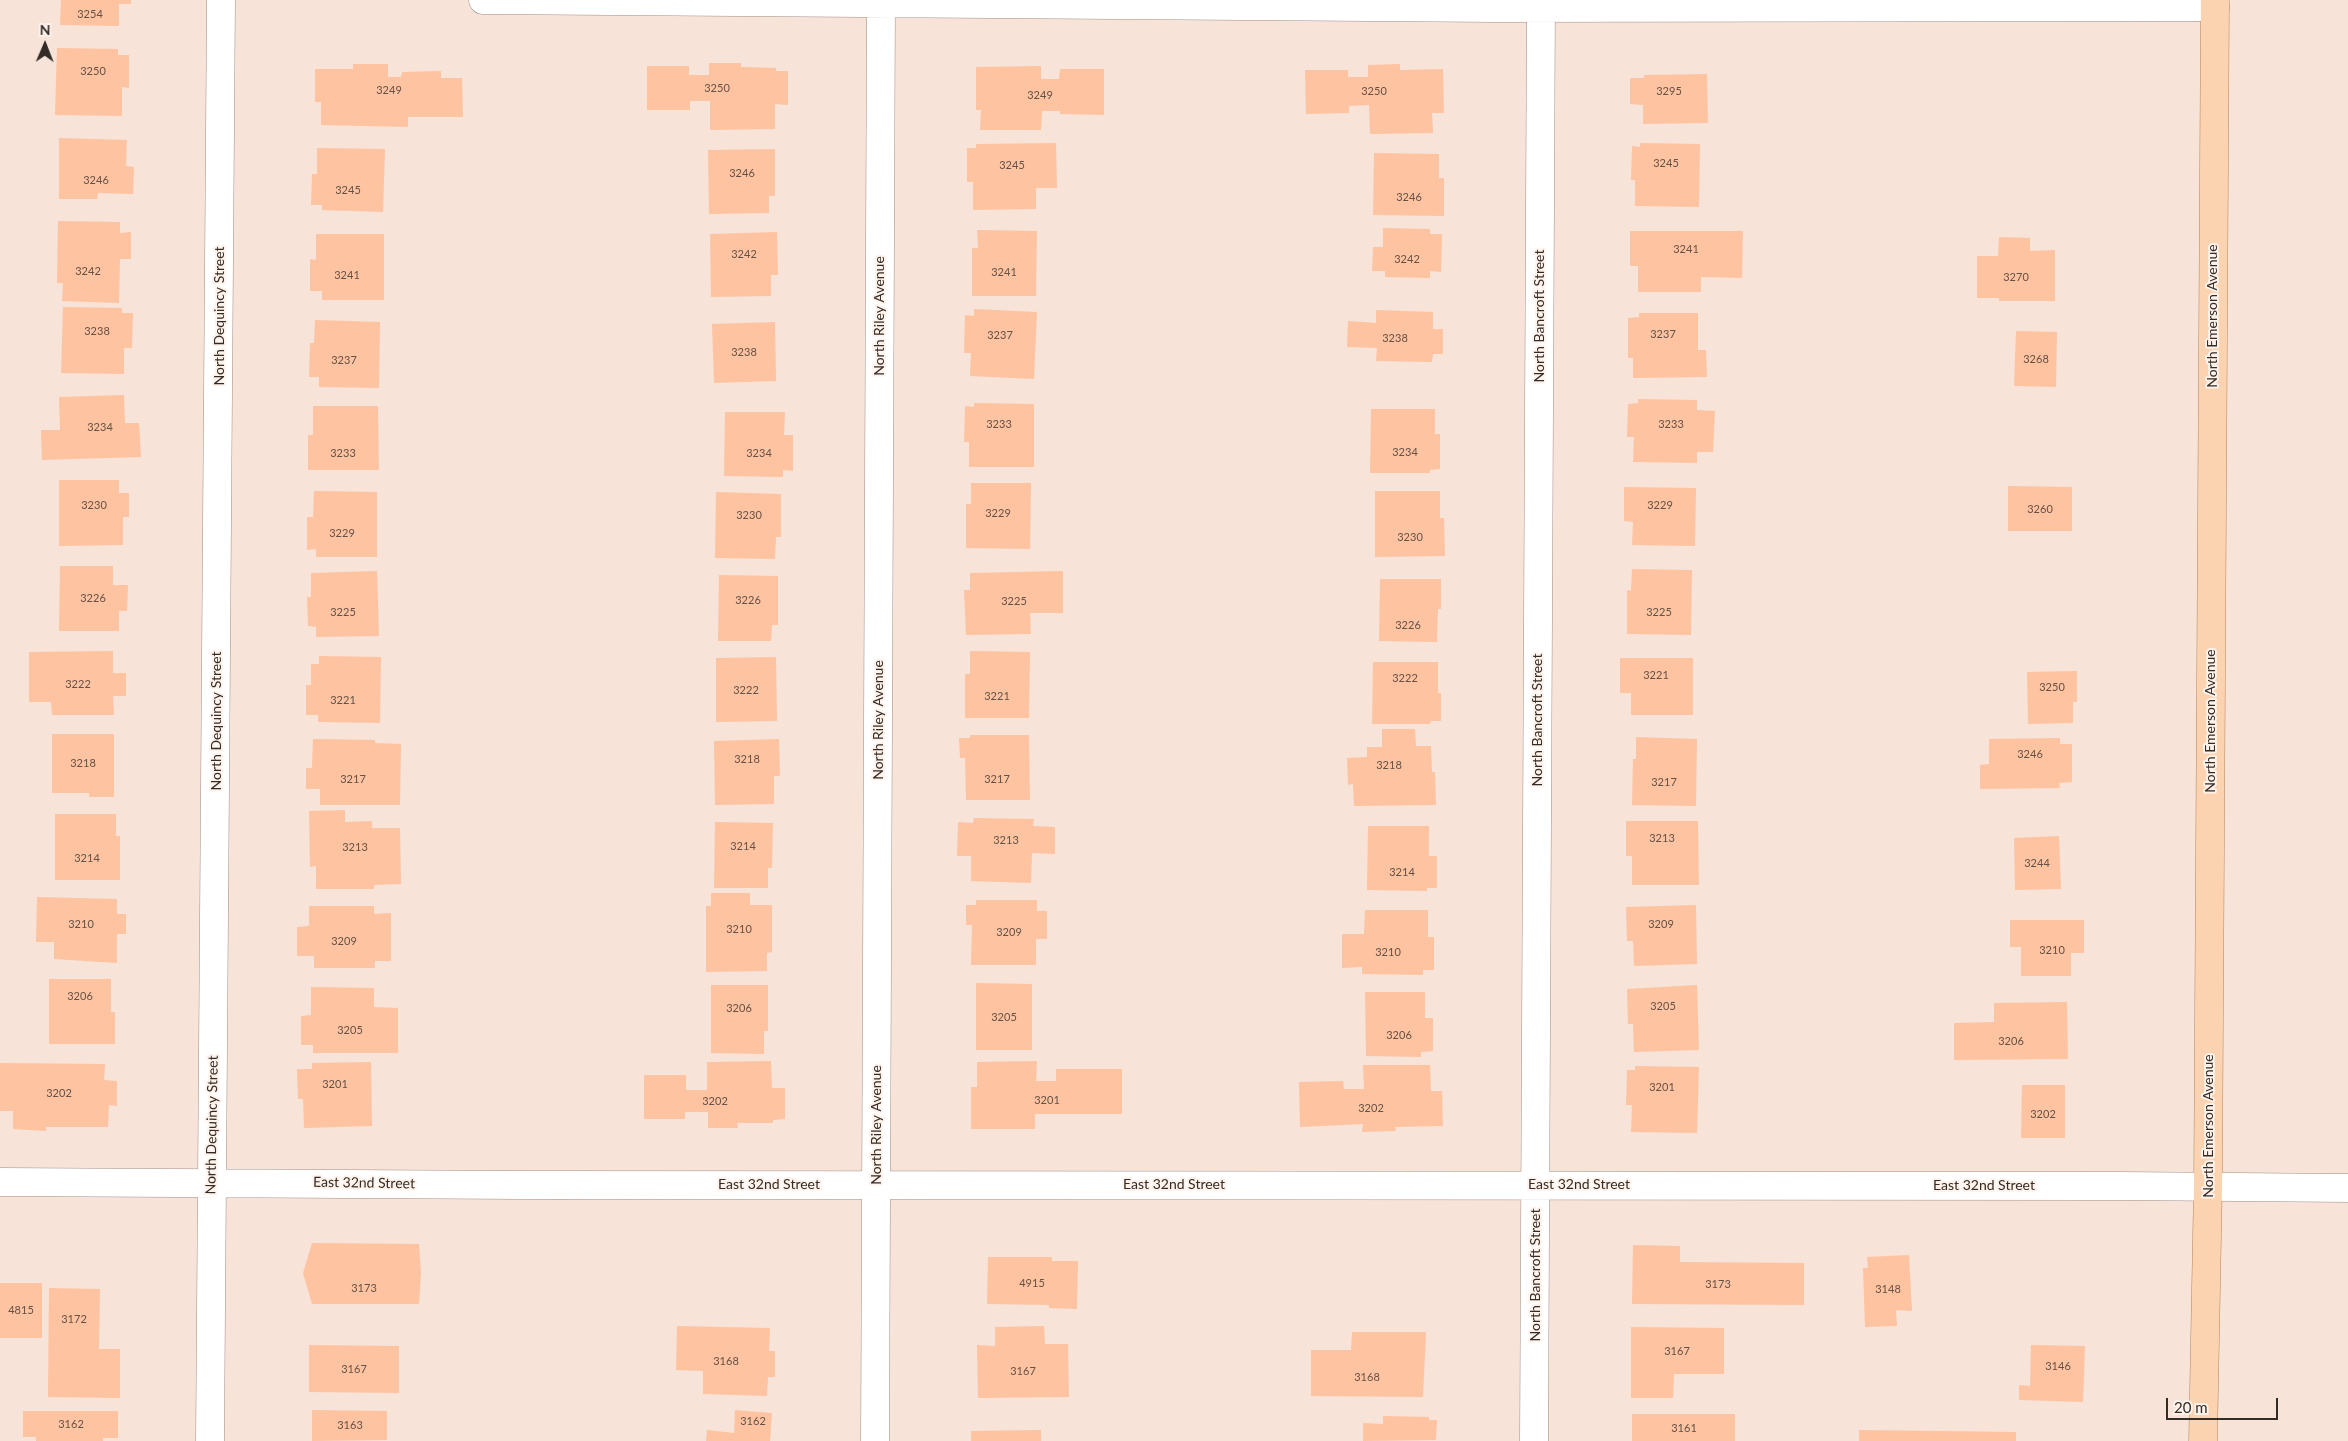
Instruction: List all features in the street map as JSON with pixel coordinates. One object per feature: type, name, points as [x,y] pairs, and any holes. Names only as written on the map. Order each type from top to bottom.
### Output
[{"type":"main road","name":"North Emerson Avenue","points":[[2203,1441],[2208,1186],[2215,3]]},
{"type":"street","name":"North Dequincy Street","points":[[210,1441],[221,0]]},
{"type":"street","points":[[483,0],[1541,4],[2215,3]]},
{"type":"street","name":"North Riley Avenue","points":[[875,1441],[881,2]]},
{"type":"street","name":"North Bancroft Street","points":[[1534,1441],[1541,4]]},
{"type":"street","name":"East 32nd Street","points":[[0,1182],[523,1185],[1536,1184],[2348,1188]]},
{"type":"building","points":[[61,0],[131,0],[131,4],[119,4],[119,26],[60,25]]},
{"type":"building","points":[[57,48],[118,49],[118,55],[129,55],[129,88],[122,87],[122,116],[55,115]]},
{"type":"building","points":[[709,63],[741,63],[741,67],[776,68],[776,71],[788,71],[788,105],[775,104],[775,129],[710,130],[710,101],[690,101],[690,110],[647,110],[647,66],[689,66],[689,75],[709,75]]},
{"type":"building","points":[[353,64],[388,64],[388,77],[401,77],[402,72],[441,71],[441,78],[462,78],[463,117],[408,117],[408,127],[321,125],[321,102],[315,102],[315,69],[353,69]]},
{"type":"building","points":[[1400,64],[1400,70],[1443,69],[1444,113],[1432,113],[1433,133],[1370,134],[1369,105],[1349,106],[1349,113],[1306,114],[1305,70],[1348,70],[1348,77],[1368,77],[1368,65]]},
{"type":"building","points":[[1041,66],[1041,79],[1059,79],[1060,69],[1104,69],[1104,115],[1060,114],[1060,111],[1042,111],[1041,130],[980,130],[981,110],[976,110],[976,67]]},
{"type":"building","points":[[1707,74],[1708,123],[1643,124],[1643,105],[1630,104],[1630,78],[1644,78],[1644,75]]},
{"type":"building","points":[[59,138],[127,140],[126,166],[134,167],[133,194],[98,193],[97,199],[59,199]]},
{"type":"building","points":[[1056,143],[1057,188],[1036,188],[1036,209],[973,210],[973,182],[967,182],[967,148],[976,148],[976,144]]},
{"type":"building","points":[[1640,143],[1700,144],[1699,207],[1635,206],[1635,180],[1631,180],[1632,146],[1640,147]]},
{"type":"building","points":[[317,148],[385,149],[383,212],[322,210],[322,205],[311,205],[312,174],[317,174]]},
{"type":"building","points":[[775,149],[775,196],[769,196],[769,213],[709,214],[708,150]]},
{"type":"building","points":[[1374,153],[1439,154],[1439,178],[1444,178],[1444,216],[1373,215]]},
{"type":"building","points":[[58,221],[120,222],[120,233],[131,232],[131,259],[120,259],[119,303],[62,301],[63,283],[57,283]]},
{"type":"building","points":[[1383,228],[1430,229],[1430,234],[1442,234],[1441,272],[1430,271],[1430,278],[1385,277],[1385,271],[1372,271],[1373,247],[1383,247]]},
{"type":"building","points":[[977,230],[1037,231],[1036,296],[972,296],[972,248],[978,248]]},
{"type":"building","points":[[1630,231],[1743,231],[1742,278],[1701,277],[1701,292],[1638,292],[1638,266],[1630,266]]},
{"type":"building","points":[[777,232],[778,275],[771,275],[771,296],[711,297],[710,234]]},
{"type":"building","points":[[316,234],[384,234],[384,300],[322,300],[322,291],[310,291],[310,259],[316,260]]},
{"type":"building","points":[[1999,237],[2030,238],[2030,251],[2055,250],[2055,301],[1999,301],[1999,298],[1977,298],[1977,256],[1998,256]]},
{"type":"building","points":[[63,307],[122,308],[122,313],[133,313],[132,348],[124,348],[124,374],[61,373]]},
{"type":"building","points":[[974,309],[1037,312],[1034,379],[970,376],[971,353],[964,353],[965,315],[974,316]]},
{"type":"building","points":[[1376,310],[1433,312],[1433,329],[1443,329],[1443,354],[1433,354],[1432,362],[1376,361],[1377,348],[1347,347],[1348,321],[1376,323]]},
{"type":"building","points":[[1639,313],[1698,313],[1698,350],[1706,350],[1707,377],[1633,378],[1633,358],[1628,358],[1628,318],[1639,317]]},
{"type":"building","points":[[315,320],[380,322],[379,388],[319,387],[319,377],[309,377],[310,343],[314,343]]},
{"type":"building","points":[[775,322],[776,381],[714,383],[712,324]]},
{"type":"building","points":[[2016,331],[2057,332],[2056,387],[2014,386]]},
{"type":"building","points":[[124,395],[125,423],[139,423],[141,457],[42,460],[41,430],[60,430],[59,397]]},
{"type":"building","points":[[1638,399],[1697,400],[1697,410],[1715,411],[1713,452],[1697,452],[1697,463],[1633,462],[1634,437],[1627,437],[1628,404],[1638,403]]},
{"type":"building","points":[[974,403],[1034,404],[1034,467],[969,467],[969,442],[964,442],[965,406],[974,407]]},
{"type":"building","points":[[313,406],[378,406],[379,470],[308,470],[308,435],[313,435]]},
{"type":"building","points":[[1371,409],[1435,409],[1435,434],[1440,434],[1440,469],[1430,470],[1430,473],[1370,473]]},
{"type":"building","points":[[725,412],[785,412],[784,435],[793,435],[793,471],[783,470],[783,477],[724,476]]},
{"type":"building","points":[[59,480],[119,480],[119,493],[129,493],[129,517],[123,517],[123,545],[59,546]]},
{"type":"building","points":[[971,483],[1031,483],[1030,549],[966,548],[966,504],[971,504]]},
{"type":"building","points":[[2008,486],[2072,487],[2072,531],[2008,531]]},
{"type":"building","points":[[1624,487],[1696,488],[1695,546],[1632,545],[1633,522],[1624,521]]},
{"type":"building","points":[[314,491],[377,492],[377,557],[316,557],[316,549],[307,550],[307,517],[313,517]]},
{"type":"building","points":[[1375,491],[1440,491],[1440,518],[1444,518],[1445,556],[1375,557]]},
{"type":"building","points":[[716,492],[781,494],[781,537],[776,537],[775,559],[715,558]]},
{"type":"building","points":[[60,566],[113,566],[113,585],[128,585],[127,611],[119,611],[119,631],[59,631]]},
{"type":"building","points":[[1632,569],[1692,570],[1691,635],[1627,634],[1627,590],[1631,591]]},
{"type":"building","points":[[377,571],[379,636],[316,637],[316,627],[308,626],[307,597],[311,597],[311,573]]},
{"type":"building","points":[[1063,571],[1063,613],[1030,613],[1031,634],[966,635],[964,590],[970,590],[970,573]]},
{"type":"building","points":[[719,575],[778,576],[778,625],[772,625],[771,641],[718,641]]},
{"type":"building","points":[[1380,579],[1441,579],[1441,609],[1438,609],[1437,642],[1379,641]]},
{"type":"building","points":[[113,651],[113,673],[126,673],[126,696],[113,696],[114,715],[52,715],[51,702],[29,702],[29,652]]},
{"type":"building","points":[[970,651],[1030,652],[1029,718],[965,718],[965,674],[970,674]]},
{"type":"building","points":[[319,656],[381,657],[380,723],[318,722],[318,715],[306,715],[306,685],[311,685],[311,664],[319,664]]},
{"type":"building","points":[[776,657],[777,721],[716,722],[716,658]]},
{"type":"building","points":[[1620,658],[1693,658],[1693,715],[1631,715],[1631,693],[1620,693]]},
{"type":"building","points":[[1373,662],[1438,662],[1438,693],[1441,693],[1441,721],[1431,721],[1430,724],[1372,724]]},
{"type":"building","points":[[2077,671],[2077,702],[2073,702],[2073,723],[2028,724],[2027,672]]},
{"type":"building","points":[[1382,729],[1415,729],[1416,746],[1431,746],[1432,772],[1435,772],[1436,805],[1354,806],[1353,784],[1348,785],[1347,758],[1367,757],[1367,747],[1382,747]]},
{"type":"building","points":[[52,734],[114,734],[114,797],[89,797],[89,793],[52,793]]},
{"type":"building","points":[[970,735],[1029,735],[1030,800],[966,800],[965,758],[960,758],[959,738],[970,738]]},
{"type":"building","points":[[1636,737],[1697,739],[1696,806],[1632,805],[1633,759],[1636,759]]},
{"type":"building","points":[[2060,738],[2060,744],[2072,744],[2072,782],[2059,783],[2060,788],[1980,789],[1980,765],[1989,764],[1989,739]]},
{"type":"building","points":[[313,739],[375,740],[375,743],[401,744],[400,805],[320,805],[320,789],[306,789],[306,768],[312,768]]},
{"type":"building","points":[[779,739],[780,776],[774,776],[774,804],[715,805],[714,741]]},
{"type":"building","points":[[345,810],[345,822],[372,821],[372,828],[400,828],[401,884],[374,885],[374,889],[316,889],[316,866],[310,867],[309,811]]},
{"type":"building","points":[[55,814],[116,814],[116,836],[120,836],[120,880],[55,880]]},
{"type":"building","points":[[974,818],[1034,819],[1033,826],[1055,827],[1055,854],[1032,853],[1031,883],[971,881],[971,856],[957,856],[958,822],[973,823]]},
{"type":"building","points":[[1626,821],[1698,821],[1699,885],[1632,885],[1632,856],[1626,856]]},
{"type":"building","points":[[715,822],[773,823],[772,868],[768,868],[768,888],[714,888]]},
{"type":"building","points":[[1368,826],[1429,826],[1429,856],[1437,856],[1437,888],[1427,888],[1427,891],[1367,890]]},
{"type":"building","points":[[2059,836],[2061,889],[2015,890],[2014,838]]},
{"type":"building","points":[[711,893],[750,893],[750,905],[772,905],[772,952],[767,953],[767,971],[706,972],[706,906],[711,906]]},
{"type":"building","points":[[37,897],[117,899],[117,914],[126,914],[126,934],[117,934],[117,963],[54,959],[54,942],[36,942]]},
{"type":"building","points":[[976,900],[1037,900],[1037,911],[1047,911],[1047,939],[1036,939],[1036,965],[971,965],[972,925],[966,925],[966,905],[976,905]]},
{"type":"building","points":[[1696,905],[1697,964],[1634,966],[1633,941],[1627,941],[1626,907]]},
{"type":"building","points":[[309,906],[374,906],[374,914],[391,913],[391,961],[375,961],[375,968],[314,968],[314,956],[297,956],[297,927],[309,926]]},
{"type":"building","points":[[1365,910],[1428,910],[1428,937],[1434,937],[1434,970],[1423,970],[1423,975],[1362,974],[1362,967],[1342,968],[1342,934],[1364,934]]},
{"type":"building","points":[[2010,920],[2084,920],[2084,953],[2071,953],[2071,976],[2021,976],[2021,947],[2010,947]]},
{"type":"building","points":[[49,979],[111,979],[111,1012],[115,1012],[115,1044],[49,1044]]},
{"type":"building","points":[[976,983],[1032,984],[1032,1050],[976,1050]]},
{"type":"building","points":[[711,985],[768,985],[768,1031],[764,1031],[764,1054],[711,1053]]},
{"type":"building","points":[[1697,985],[1699,1050],[1634,1052],[1633,1024],[1628,1024],[1627,989]]},
{"type":"building","points":[[311,987],[374,988],[374,1007],[398,1008],[398,1053],[313,1053],[313,1045],[301,1045],[301,1016],[311,1015]]},
{"type":"building","points":[[1365,992],[1425,992],[1425,1018],[1433,1018],[1433,1051],[1421,1052],[1421,1057],[1366,1056]]},
{"type":"building","points":[[2067,1002],[2068,1059],[1954,1060],[1954,1023],[1994,1022],[1994,1003]]},
{"type":"building","points":[[771,1061],[772,1088],[785,1088],[785,1119],[773,1120],[773,1123],[737,1123],[738,1128],[708,1128],[708,1112],[685,1112],[685,1119],[644,1119],[644,1075],[686,1075],[686,1090],[707,1090],[707,1062]]},
{"type":"building","points":[[1037,1061],[1036,1081],[1056,1081],[1056,1069],[1122,1069],[1122,1114],[1035,1114],[1035,1129],[971,1129],[971,1087],[977,1087],[977,1062]]},
{"type":"building","points":[[371,1062],[372,1126],[304,1128],[303,1099],[298,1099],[297,1069],[312,1069],[312,1063]]},
{"type":"building","points":[[0,1063],[105,1064],[104,1080],[117,1081],[117,1106],[109,1105],[108,1127],[46,1127],[46,1131],[13,1129],[13,1111],[0,1111]]},
{"type":"building","points":[[1363,1065],[1430,1065],[1431,1091],[1442,1091],[1443,1126],[1395,1127],[1396,1131],[1362,1132],[1363,1124],[1300,1127],[1299,1082],[1343,1081],[1344,1089],[1364,1089]]},
{"type":"building","points":[[1635,1066],[1699,1067],[1697,1133],[1631,1132],[1632,1105],[1626,1105],[1627,1070],[1635,1070]]},
{"type":"building","points":[[2022,1085],[2065,1085],[2065,1138],[2021,1138]]},
{"type":"building","points":[[312,1243],[419,1244],[421,1273],[419,1304],[312,1304],[303,1273]]},
{"type":"building","points":[[1633,1245],[1680,1246],[1680,1262],[1804,1263],[1804,1305],[1632,1304]]},
{"type":"building","points":[[1909,1255],[1912,1311],[1896,1310],[1897,1326],[1865,1327],[1863,1268],[1868,1268],[1867,1257]]},
{"type":"building","points":[[988,1257],[1052,1257],[1052,1261],[1078,1261],[1077,1309],[1049,1308],[1049,1305],[987,1304]]},
{"type":"building","points":[[0,1283],[42,1283],[42,1338],[0,1338]]},
{"type":"building","points":[[49,1288],[100,1289],[99,1349],[120,1349],[120,1398],[48,1397]]},
{"type":"building","points":[[677,1326],[770,1328],[769,1351],[775,1351],[775,1377],[768,1377],[767,1396],[703,1394],[703,1371],[676,1370]]},
{"type":"building","points":[[1044,1326],[1045,1344],[1068,1344],[1069,1397],[978,1398],[977,1345],[995,1346],[995,1327]]},
{"type":"building","points":[[1631,1327],[1724,1328],[1724,1374],[1674,1374],[1673,1398],[1631,1398]]},
{"type":"building","points":[[1352,1332],[1426,1332],[1423,1397],[1311,1396],[1311,1350],[1351,1350]]},
{"type":"building","points":[[309,1345],[399,1346],[399,1393],[309,1392]]},
{"type":"building","points":[[2031,1345],[2085,1346],[2083,1402],[2019,1400],[2019,1385],[2030,1386]]},
{"type":"building","points":[[312,1410],[387,1411],[387,1440],[312,1441]]},
{"type":"building","points":[[735,1410],[772,1413],[770,1441],[706,1441],[707,1430],[734,1433]]},
{"type":"building","points":[[23,1411],[118,1411],[118,1438],[103,1438],[103,1441],[36,1441],[36,1437],[23,1437]]},
{"type":"building","points":[[1632,1414],[1735,1414],[1735,1441],[1632,1441]]},
{"type":"building","points":[[1383,1416],[1429,1417],[1429,1420],[1437,1420],[1436,1440],[1363,1441],[1363,1423],[1383,1424]]},
{"type":"building","points":[[1041,1430],[1041,1441],[971,1441],[971,1431]]},
{"type":"building","points":[[1859,1430],[2016,1432],[2016,1441],[1859,1441]]}]
